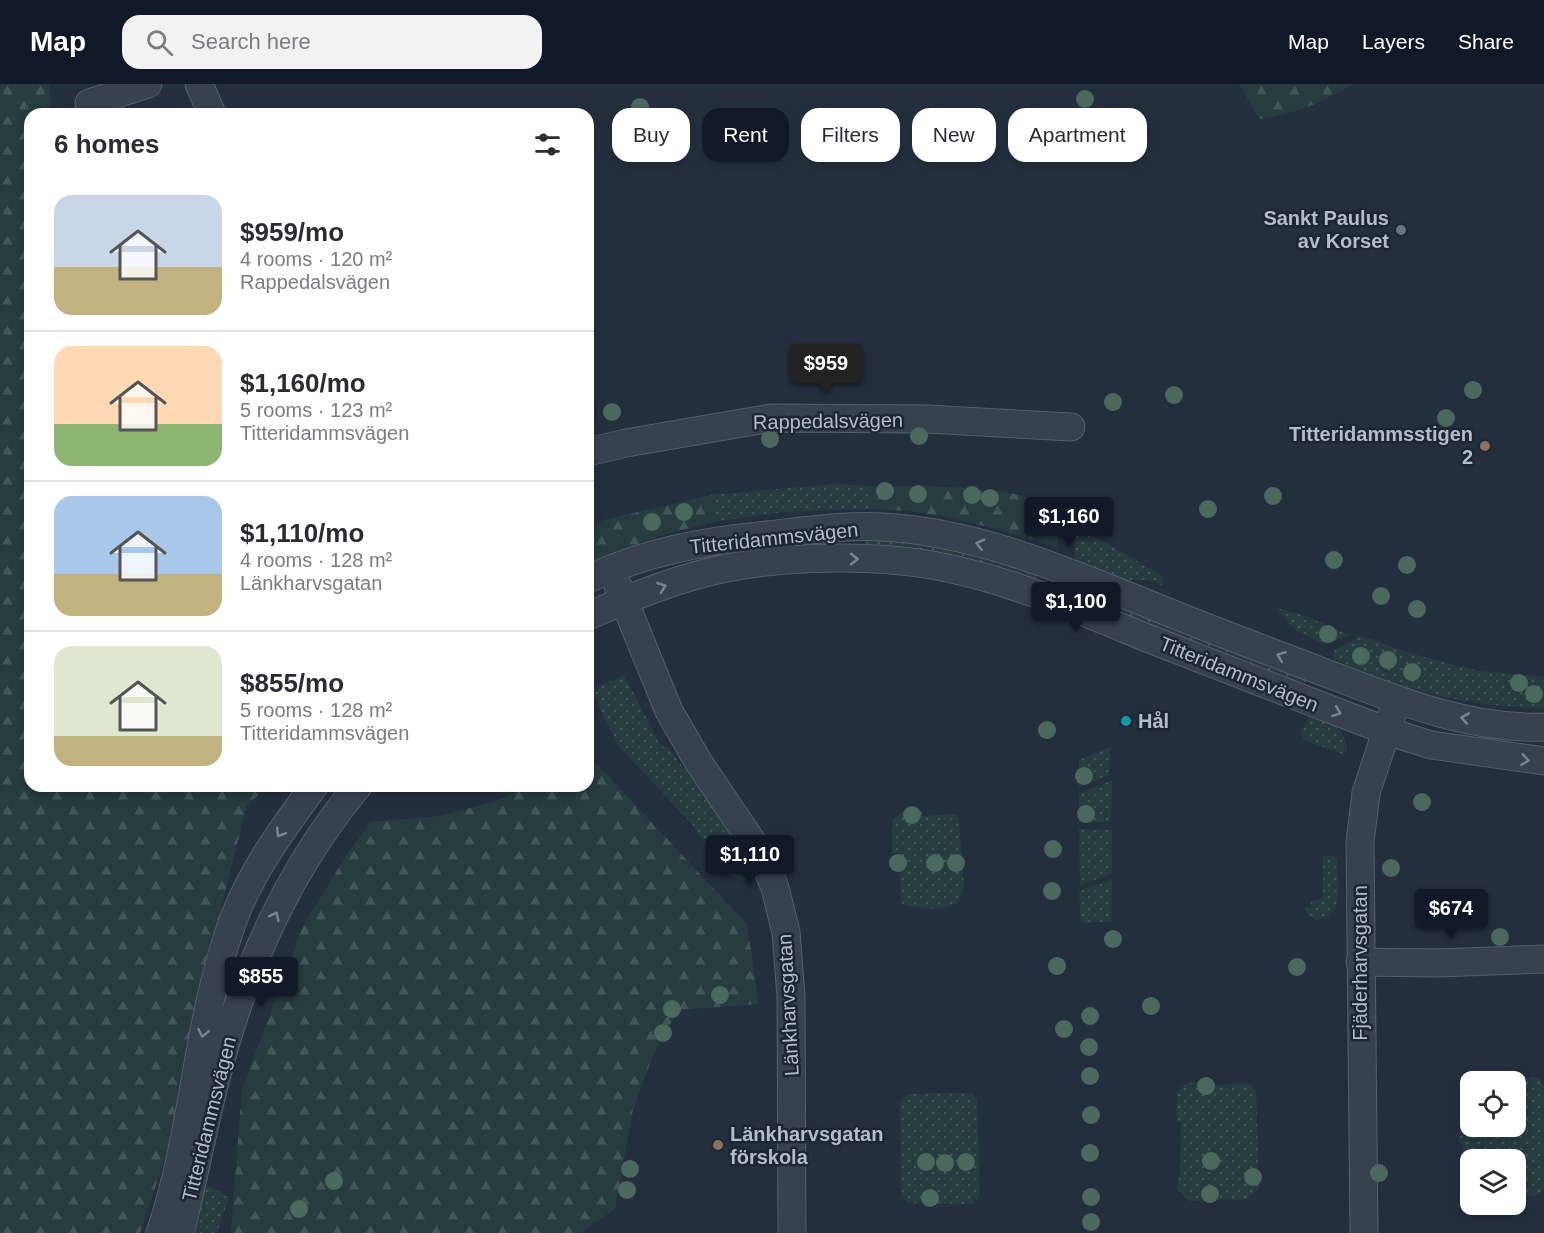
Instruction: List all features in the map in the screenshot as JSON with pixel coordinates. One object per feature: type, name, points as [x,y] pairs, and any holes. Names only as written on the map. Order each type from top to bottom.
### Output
[{"type":"street","points":[[88,100],[148,84]]},
{"type":"street","points":[[199,84],[209,108]]},
{"type":"street","name":"Rappedalsvägen","points":[[594,450],[626,442],[771,418],[927,419],[1071,427]]},
{"type":"street","name":"Titteridammsvägen","points":[[599,573],[673,549],[734,538],[822,529],[881,527],[936,534],[984,544],[1058,568],[1209,629],[1397,699],[1461,718],[1544,728]]},
{"type":"street","name":"Titteridammsvägen","points":[[594,613],[624,600],[695,575],[768,562],[809,559],[876,559],[932,565],[997,581],[1087,613],[1387,731],[1442,747],[1544,761]]},
{"type":"street","name":"Länkharvsgatan","points":[[599,573],[624,600],[669,711],[699,763],[763,858],[775,888],[786,932],[791,996],[792,1233]]},
{"type":"street","name":"Fjäderharvsgatan","points":[[1364,1233],[1359,842],[1366,793],[1397,699]]},
{"type":"street","name":"Titteridammsvägen","points":[[160,1233],[182,1140],[210,998],[235,917],[269,852],[310,792]]},
{"type":"street","name":"Titteridammsvägen","points":[[180,1233],[215,1082],[254,959],[304,862],[354,792]]},
{"type":"street","points":[[1360,962],[1449,963],[1544,959]]},
{"type":"green space","points":[[0,84],[49,84],[51,108],[24,108],[24,792],[262,792],[246,807],[199,1002],[174,1132],[140,1233],[0,1233]]},
{"type":"green space","points":[[1239,84],[1353,84],[1308,107],[1259,119]]},
{"type":"green space","points":[[836,484],[868,486],[868,509],[784,512],[718,521],[711,495]]},
{"type":"green space","points":[[868,486],[992,490],[1038,500],[1051,508],[1057,517],[1059,537],[1057,548],[940,516],[868,509]]},
{"type":"green space","points":[[711,495],[718,521],[663,535],[594,560],[594,523]]},
{"type":"green space","points":[[1084,530],[1164,577],[1162,585],[1148,580],[1126,580],[1075,560],[1074,541],[1077,533]]},
{"type":"green space","points":[[875,539],[928,544],[1037,569],[1036,586],[867,549],[866,541]]},
{"type":"green space","points":[[1099,596],[1307,678],[1302,690],[1100,611]]},
{"type":"green space","points":[[1274,607],[1308,617],[1350,635],[1324,644],[1297,631]]},
{"type":"green space","points":[[1361,636],[1409,653],[1479,671],[1544,677],[1544,708],[1490,705],[1435,695],[1382,679],[1332,658],[1335,650]]},
{"type":"green space","points":[[624,675],[661,746],[668,748],[716,810],[739,846],[751,876],[742,881],[723,870],[693,825],[618,746],[594,696],[594,689]]},
{"type":"green space","points":[[1310,713],[1336,726],[1344,737],[1347,752],[1342,754],[1302,739],[1301,732]]},
{"type":"green space","points":[[1111,747],[1109,775],[1079,787],[1079,760]]},
{"type":"green space","points":[[594,762],[747,924],[759,1004],[678,1010],[652,1058],[633,1109],[615,1209],[581,1233],[231,1233],[242,1089],[303,926],[347,854],[371,822],[440,816],[490,803],[517,792],[594,792]]},
{"type":"green space","points":[[1112,780],[1111,822],[1079,823],[1079,794]]},
{"type":"green space","points":[[903,811],[922,811],[922,816],[956,814],[959,819],[964,885],[958,903],[930,909],[901,903],[899,853],[892,853],[892,820]]},
{"type":"green space","points":[[1079,829],[1112,830],[1112,873],[1080,886]]},
{"type":"green space","points":[[1323,856],[1334,856],[1337,860],[1338,897],[1332,913],[1326,918],[1317,920],[1310,917],[1305,910],[1306,907],[1313,907],[1310,902],[1323,898]]},
{"type":"green space","points":[[1112,879],[1111,922],[1081,923],[1079,891]]},
{"type":"green space","points":[[1526,1077],[1538,1078],[1544,1085],[1544,1189],[1536,1196],[1526,1196],[1526,1149],[1463,1149],[1463,1144],[1459,1142],[1460,1124],[1460,1137],[1526,1137]]},
{"type":"green space","points":[[1213,1082],[1214,1085],[1250,1084],[1256,1091],[1259,1189],[1246,1199],[1189,1201],[1177,1188],[1180,1173],[1181,1121],[1177,1121],[1177,1092],[1187,1083]]},
{"type":"green space","points":[[972,1093],[977,1100],[980,1195],[972,1204],[908,1203],[901,1195],[900,1101],[909,1094]]},
{"type":"green space","points":[[204,1184],[229,1197],[217,1233],[192,1233]]},
{"type":"place","name":"Sankt Paulus av Korset","points":[[1401,230]]},
{"type":"place","name":"Titteridammsstigen 2","points":[[1485,446]]},
{"type":"place","name":"Hål","points":[[1126,721]]},
{"type":"place","name":"Länkharvsgatan förskola","points":[[718,1145]]}]
